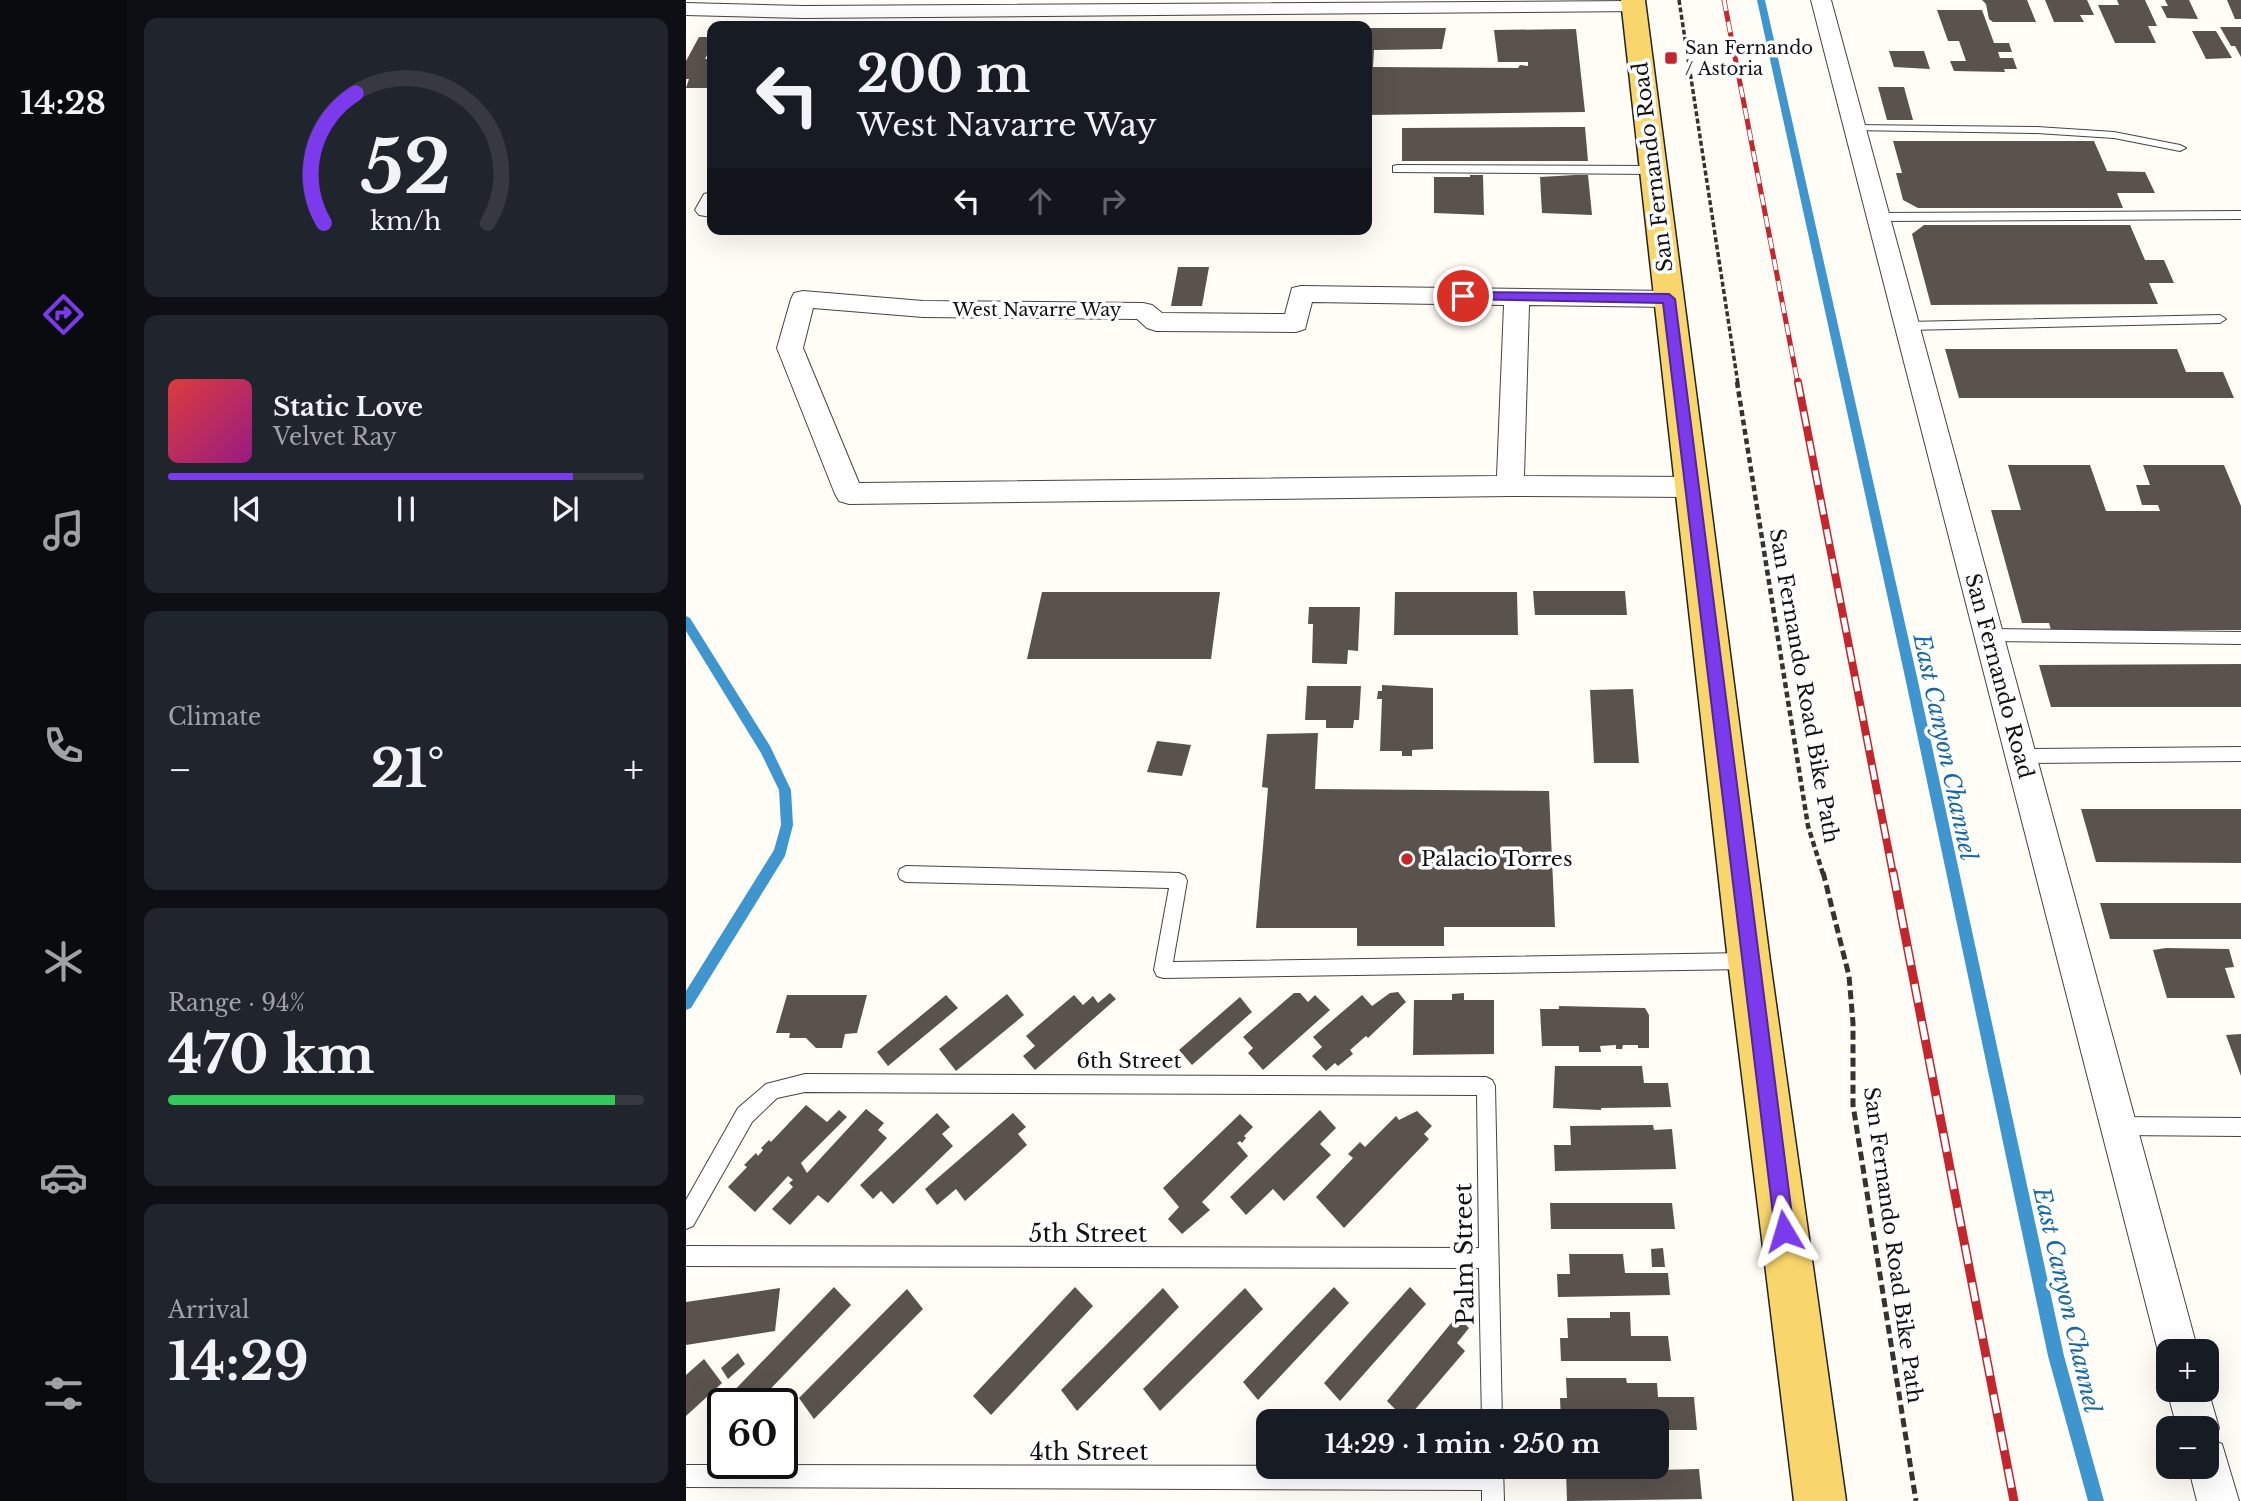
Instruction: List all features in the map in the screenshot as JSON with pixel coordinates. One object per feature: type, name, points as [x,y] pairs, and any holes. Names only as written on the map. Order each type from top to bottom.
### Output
[{"type":"main road","name":"San Fernando Road","points":[[1633,4],[1749,961],[1820,1501]]},
{"type":"street","name":"San Fernando Road","points":[[1821,0],[2175,1339]]},
{"type":"street","points":[[686,9],[800,19],[1453,4],[1633,4]]},
{"type":"street","name":"West Navarre Way","points":[[1510,486],[849,494],[790,348],[803,299],[923,309],[1143,311],[1156,322],[1296,323],[1301,294],[1669,299]]},
{"type":"street","points":[[1517,297],[1510,486],[1692,487]]},
{"type":"street","points":[[2212,1479],[2218,1501]]},
{"type":"lane","points":[[1855,128],[2037,130],[2114,135],[2180,148]]},
{"type":"lane","points":[[1398,169],[1654,170]]},
{"type":"lane","points":[[1880,217],[2241,215]]},
{"type":"lane","points":[[1907,326],[2220,319]]},
{"type":"lane","points":[[1988,635],[2241,638]]},
{"type":"lane","points":[[2020,756],[2241,754]]},
{"type":"lane","points":[[906,874],[1179,881],[1163,970],[1749,961]]},
{"type":"lane","name":"6th Street","points":[[686,1219],[746,1115],[772,1090],[805,1083],[1486,1086]]},
{"type":"lane","name":"Palm Street","points":[[1486,1086],[1492,1409]]},
{"type":"lane","points":[[2118,1126],[2241,1126]]},
{"type":"lane","name":"5th Street","points":[[686,1256],[1491,1258]]},
{"type":"lane","name":"4th Street","points":[[686,1476],[1256,1474]]},
{"type":"lane","points":[[1492,1479],[1493,1501]]},
{"type":"path","name":"San Fernando Road Bike Path","points":[[1679,0],[1695,99],[1695,117],[1808,827],[1833,905],[1849,975],[1853,1023],[1853,1105],[1916,1501]]},
{"type":"building","points":[[1982,0],[2027,0],[2036,22],[1993,22],[1989,19],[1986,4]]},
{"type":"building","points":[[2045,0],[2087,0],[2094,15],[2080,15],[2084,22],[2054,22]]},
{"type":"building","points":[[2117,0],[2145,0],[2157,26],[2148,26],[2156,43],[2115,43],[2098,5],[2119,5]]},
{"type":"building","points":[[2165,0],[2189,0],[2198,19],[2167,18],[2161,6],[2168,6]]},
{"type":"building","points":[[2227,0],[2241,0],[2241,19],[2235,19]]},
{"type":"building","points":[[1937,10],[1982,10],[1994,43],[2009,43],[2012,52],[1998,52],[2000,58],[2013,58],[2017,69],[2004,69],[2005,72],[1954,71],[1950,61],[1966,61],[1959,41],[1948,41]]},
{"type":"building","points":[[2220,27],[2241,27],[2241,57],[2235,46],[2231,46]]},
{"type":"building","points":[[1372,28],[1446,28],[1442,49],[1374,50],[1373,67],[1518,68],[1520,65],[1528,66],[1528,62],[1498,62],[1494,30],[1576,29],[1585,112],[1372,115]]},
{"type":"building","points":[[2192,31],[2216,31],[2232,58],[2206,59]]},
{"type":"building","points":[[699,37],[707,37],[707,88],[686,88],[689,79],[686,79],[686,61]]},
{"type":"building","points":[[1889,51],[1924,51],[1930,69],[1894,67]]},
{"type":"building","points":[[1878,87],[1904,87],[1913,120],[1887,120]]},
{"type":"building","points":[[1585,127],[1588,161],[1402,161],[1402,128]]},
{"type":"building","points":[[1893,141],[2094,141],[2107,171],[2145,172],[2155,193],[2117,193],[2123,208],[1918,208],[1903,200],[1896,173],[1902,173]]},
{"type":"building","points":[[1483,175],[1484,215],[1434,213],[1434,177]]},
{"type":"building","points":[[1588,175],[1592,215],[1542,213],[1540,177]]},
{"type":"building","points":[[1924,225],[2130,225],[2145,260],[2164,260],[2174,283],[2149,283],[2158,304],[1931,305],[1912,234]]},
{"type":"building","points":[[1178,267],[1209,267],[1202,306],[1171,306]]},
{"type":"building","points":[[1945,349],[2177,349],[2186,372],[2223,372],[2234,398],[1959,398]]},
{"type":"building","points":[[2008,465],[2090,465],[2106,511],[2160,511],[2158,505],[2142,505],[2136,485],[2150,485],[2143,465],[2224,465],[2241,506],[2241,630],[2051,630],[2049,623],[2022,623],[1991,510],[2021,510]]},
{"type":"building","points":[[1533,591],[1625,591],[1627,615],[1535,615]]},
{"type":"building","points":[[1042,592],[1220,592],[1211,659],[1027,659]]},
{"type":"building","points":[[1395,592],[1517,592],[1518,635],[1394,635]]},
{"type":"building","points":[[1309,607],[1360,607],[1358,651],[1348,650],[1347,664],[1312,663],[1313,624],[1308,624]]},
{"type":"building","points":[[2241,664],[2241,707],[2051,707],[2039,665]]},
{"type":"building","points":[[1382,685],[1433,688],[1433,749],[1412,750],[1412,756],[1402,756],[1402,751],[1380,751],[1382,699],[1377,699]]},
{"type":"building","points":[[1307,686],[1361,686],[1359,720],[1354,720],[1353,728],[1326,728],[1326,720],[1305,720]]},
{"type":"building","points":[[1633,689],[1639,763],[1594,763],[1590,690]]},
{"type":"building","name":"Palacio Torres","points":[[1318,733],[1315,789],[1549,791],[1555,927],[1444,927],[1444,946],[1357,946],[1357,928],[1256,928],[1268,788],[1262,787],[1267,734]]},
{"type":"building","points":[[1157,741],[1191,745],[1182,776],[1147,772]]},
{"type":"building","points":[[2081,809],[2241,809],[2241,863],[2096,862]]},
{"type":"building","points":[[2100,903],[2241,903],[2241,939],[2110,939]]},
{"type":"building","points":[[2229,949],[2234,967],[2225,968],[2235,998],[2167,998],[2153,950]]},
{"type":"building","points":[[1398,992],[1406,1002],[1368,1038],[1366,1036],[1350,1050],[1353,1054],[1338,1066],[1335,1063],[1326,1071],[1312,1056],[1322,1047],[1313,1037],[1362,995],[1372,1006],[1390,993]]},
{"type":"building","points":[[1110,993],[1116,999],[1035,1070],[1023,1056],[1035,1046],[1026,1036],[1074,995],[1083,1005],[1093,996],[1098,1003]]},
{"type":"building","points":[[1294,993],[1300,993],[1308,1002],[1315,995],[1330,1010],[1263,1070],[1248,1053],[1253,1048],[1243,1037]]},
{"type":"building","points":[[1464,993],[1464,1000],[1494,1000],[1494,1054],[1413,1055],[1414,1000],[1452,1000],[1452,994]]},
{"type":"building","points":[[1007,994],[1024,1015],[956,1071],[939,1049]]},
{"type":"building","points":[[787,995],[867,995],[857,1033],[845,1034],[842,1048],[816,1048],[806,1038],[789,1038],[790,1033],[776,1033]]},
{"type":"building","points":[[946,995],[958,1008],[888,1066],[877,1052]]},
{"type":"building","points":[[1240,997],[1252,1012],[1192,1065],[1179,1050]]},
{"type":"building","points":[[1559,1006],[1645,1008],[1649,1015],[1649,1048],[1623,1045],[1622,1049],[1616,1049],[1616,1045],[1600,1046],[1601,1052],[1579,1052],[1579,1046],[1542,1046],[1540,1009],[1559,1009]]},
{"type":"building","points":[[2241,1034],[2241,1076],[2226,1035]]},
{"type":"building","points":[[1555,1066],[1642,1066],[1644,1083],[1668,1083],[1671,1107],[1601,1110],[1553,1108]]},
{"type":"building","points":[[806,1105],[827,1122],[839,1110],[847,1117],[801,1163],[807,1173],[866,1109],[884,1123],[878,1130],[887,1138],[828,1203],[818,1195],[790,1225],[772,1209],[793,1187],[789,1183],[793,1180],[788,1176],[755,1212],[728,1187],[747,1167],[744,1165],[756,1153],[758,1156],[763,1150],[761,1148],[769,1140],[771,1142]]},
{"type":"building","points":[[1320,1110],[1336,1128],[1320,1144],[1331,1155],[1284,1201],[1273,1189],[1246,1215],[1230,1197]]},
{"type":"building","points":[[1417,1111],[1432,1126],[1424,1134],[1429,1139],[1344,1228],[1316,1197],[1353,1158],[1348,1154],[1360,1142],[1365,1147],[1396,1116],[1399,1120]]},
{"type":"building","points":[[937,1113],[950,1127],[942,1134],[953,1146],[893,1204],[881,1191],[873,1199],[860,1185]]},
{"type":"building","points":[[1013,1113],[1026,1127],[1018,1134],[1027,1145],[965,1201],[956,1189],[937,1205],[925,1189]]},
{"type":"building","points":[[1240,1114],[1253,1127],[1244,1136],[1246,1138],[1242,1143],[1237,1143],[1248,1156],[1202,1202],[1210,1210],[1182,1234],[1168,1219],[1179,1207],[1163,1188]]},
{"type":"building","points":[[1653,1125],[1654,1130],[1672,1129],[1676,1169],[1555,1171],[1554,1145],[1571,1145],[1570,1126]]},
{"type":"building","points":[[1550,1203],[1672,1203],[1675,1229],[1551,1229]]},
{"type":"building","points":[[1663,1248],[1665,1267],[1652,1267],[1651,1249]]},
{"type":"building","points":[[1569,1254],[1623,1254],[1625,1273],[1668,1273],[1670,1295],[1558,1297],[1557,1274],[1570,1274]]},
{"type":"building","points":[[834,1287],[851,1305],[771,1388],[737,1388]]},
{"type":"building","points":[[1075,1287],[1093,1306],[991,1415],[973,1396]]},
{"type":"building","points":[[1334,1287],[1349,1303],[1258,1400],[1243,1382]]},
{"type":"building","points":[[1410,1287],[1426,1304],[1340,1401],[1324,1383]]},
{"type":"building","points":[[780,1288],[775,1331],[686,1345],[686,1302]]},
{"type":"building","points":[[1163,1288],[1179,1307],[1077,1411],[1061,1390]]},
{"type":"building","points":[[1245,1288],[1263,1309],[1160,1411],[1143,1389]]},
{"type":"building","points":[[907,1289],[923,1309],[814,1419],[799,1398]]},
{"type":"building","points":[[1610,1312],[1630,1312],[1631,1336],[1668,1336],[1671,1361],[1561,1361],[1560,1338],[1568,1338],[1567,1318],[1610,1318]]},
{"type":"building","points":[[1457,1316],[1469,1328],[1457,1343],[1465,1351],[1415,1409],[1395,1409],[1387,1401]]},
{"type":"building","points":[[738,1353],[745,1364],[728,1379],[721,1368]]},
{"type":"building","points":[[704,1359],[722,1383],[717,1388],[707,1388],[707,1397],[686,1416],[686,1375]]},
{"type":"building","points":[[1566,1378],[1626,1378],[1627,1383],[1657,1383],[1658,1397],[1694,1397],[1697,1430],[1669,1430],[1669,1409],[1560,1409],[1560,1398],[1567,1398]]},
{"type":"building","points":[[1699,1469],[1702,1499],[1567,1501],[1566,1479],[1669,1479],[1669,1470]]},
{"type":"waterway","name":"East Canyon Channel","points":[[1761,0],[1911,677],[2056,1356],[2096,1501]]},
{"type":"waterway","points":[[686,621],[766,750],[785,790],[787,825],[780,852],[686,1003]]},
{"type":"railway","points":[[1724,0],[1798,384]]},
{"type":"railway","points":[[1798,382],[1893,874]]},
{"type":"railway","points":[[1893,872],[2014,1501]]},
{"type":"place","name":"San Fernando / Astoria","points":[[1671,58]]},
{"type":"place","name":"Palacio Torres","points":[[1407,859]]},
{"type":"route","points":[[1463,296],[1669,299],[1784,1231]]}]
